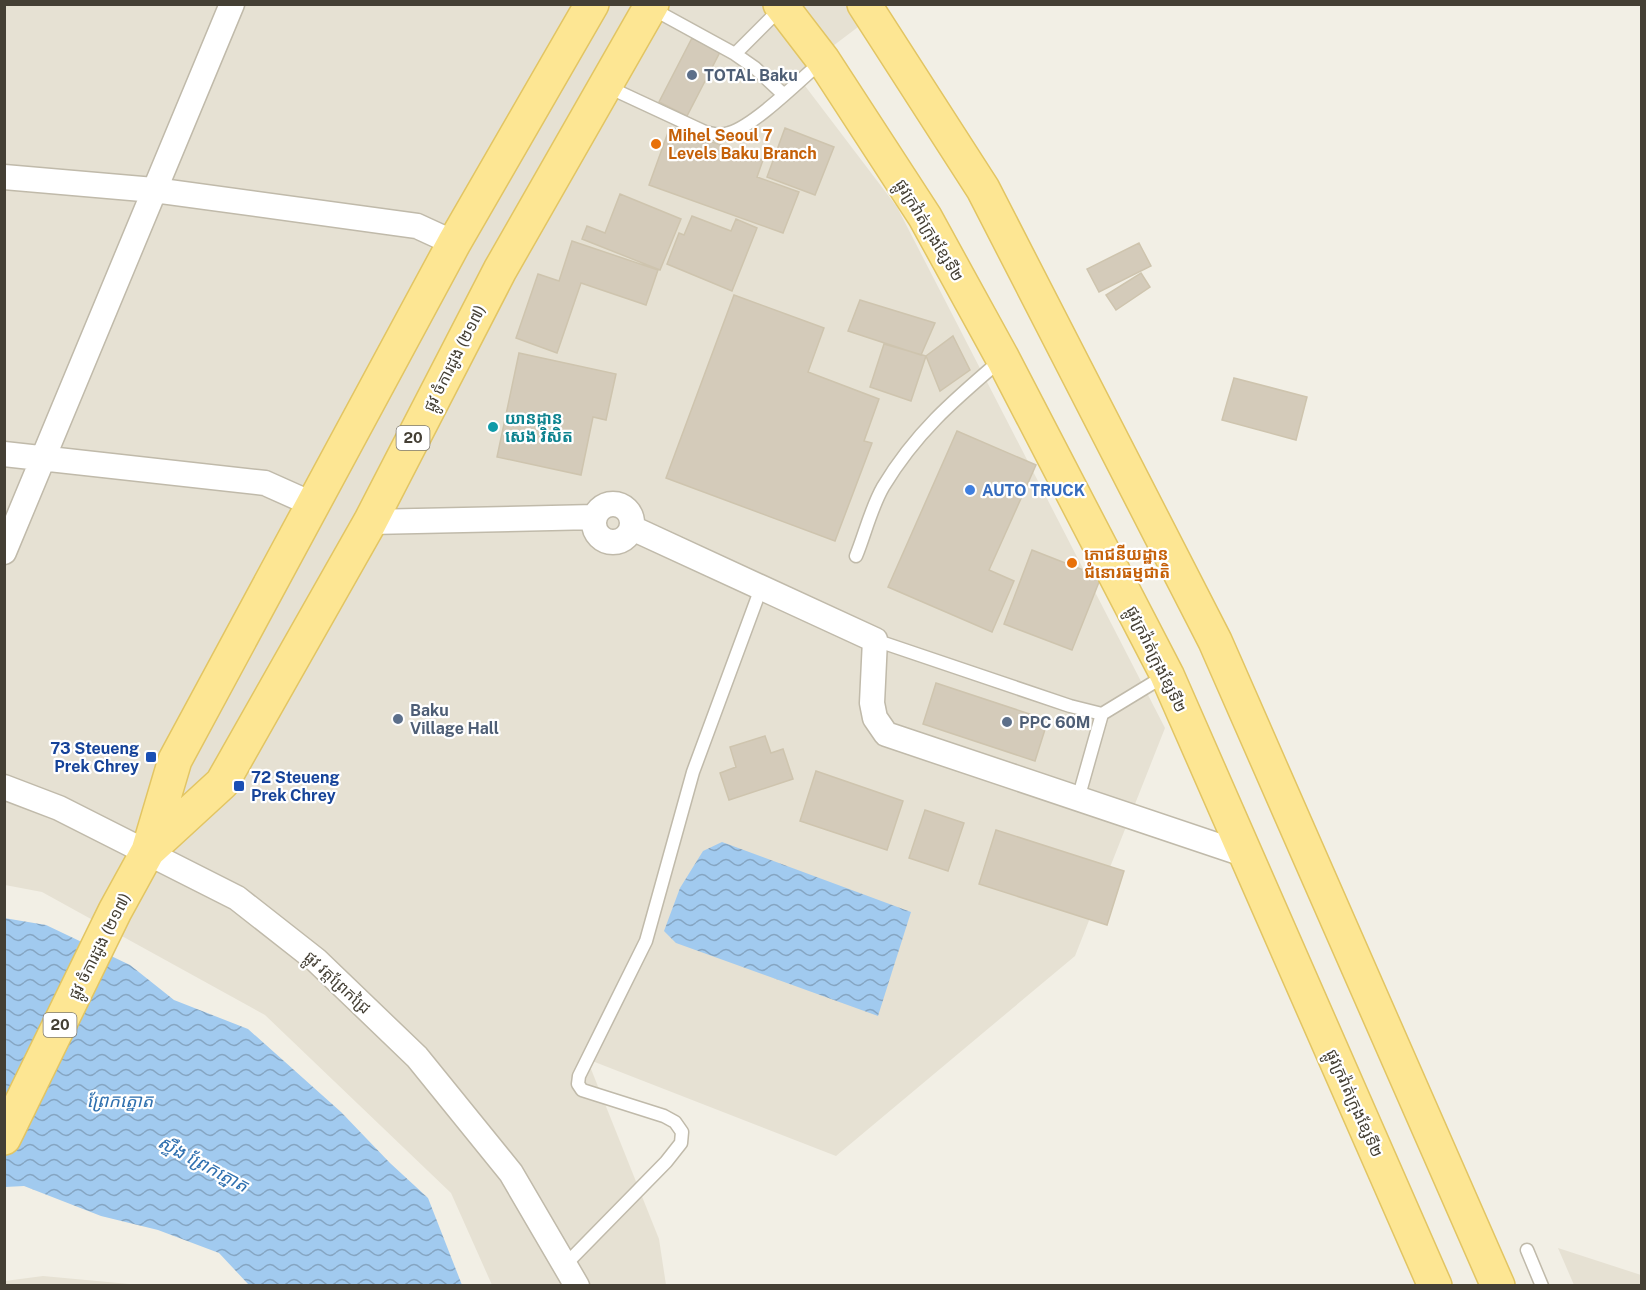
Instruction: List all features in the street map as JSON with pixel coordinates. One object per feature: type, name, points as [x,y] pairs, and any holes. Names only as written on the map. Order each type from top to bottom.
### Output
[{"type":"main road","name":"ផ្លូវ ចំការដូង (២១៧)","points":[[4,1138],[115,911],[148,851],[175,760],[454,243],[592,4]]},
{"type":"main road","points":[[864,4],[983,189],[1215,641],[1498,1286]]},
{"type":"main road","name":"ផ្លូវ ចំការដូង (២១៧)","points":[[148,851],[222,783],[370,522],[500,270],[651,6]]},
{"type":"main road","name":"ផ្លូវក្រវ៉ាត់ក្រុងខ្សែទី២","points":[[781,6],[823,60],[925,218],[1003,359],[1167,675],[1436,1286]]},
{"type":"street","points":[[4,552],[232,4]]},
{"type":"street","points":[[4,177],[154,190],[417,226],[454,243]]},
{"type":"street","points":[[4,454],[266,483],[312,504]]},
{"type":"street","points":[[370,522],[595,518],[594,524],[598,535],[614,542],[625,538],[632,528],[875,640],[872,703],[875,718],[886,734],[1246,855]]},
{"type":"street","name":"ផ្លូវ វត្តព្រែកជ្រៃ","points":[[4,787],[60,808],[237,898],[316,960],[417,1057],[511,1173],[571,1275]]},
{"type":"lane","points":[[651,6],[735,54],[755,68],[783,94]]},
{"type":"lane","points":[[735,54],[781,6]]},
{"type":"lane","points":[[605,86],[705,132],[718,135],[729,133],[748,124],[823,60]]},
{"type":"lane","points":[[856,556],[882,489],[910,446],[943,410],[1003,359]]},
{"type":"lane","points":[[571,1275],[681,1143],[682,1131],[675,1122],[664,1116],[582,1090],[578,1084],[579,1077],[646,941],[693,772],[761,588]]},
{"type":"lane","points":[[875,640],[1070,706],[1102,714]]},
{"type":"lane","points":[[1078,799],[1102,714],[1167,675]]},
{"type":"lane","points":[[1527,1250],[1542,1286]]},
{"type":"shaded area","points":[[4,5],[887,5],[796,74],[897,207],[1165,728],[1075,956],[836,1156],[587,1059],[659,1239],[666,1285],[492,1285],[451,1193],[265,1015],[42,892],[5,885]]},
{"type":"shaded area","points":[[1558,1248],[1641,1275],[1641,1285],[1574,1285]]},
{"type":"shaded area","points":[[43,1276],[140,1285],[5,1285],[5,1281]]},
{"type":"water","points":[[722,842],[911,912],[878,1016],[676,943],[664,931],[680,888],[703,851]]},
{"type":"water","name":"ព្រែកត្នោត","points":[[4,918],[46,925],[130,965],[174,1000],[248,1029],[341,1112],[390,1163],[428,1198],[462,1285],[249,1285],[219,1253],[158,1230],[101,1216],[24,1186],[5,1187]]},
{"type":"building","points":[[692,38],[720,52],[687,116],[659,102]]},
{"type":"building","points":[[670,127],[763,160],[757,177],[799,192],[783,233],[649,185]]},
{"type":"building","points":[[785,128],[834,147],[815,195],[767,177]]},
{"type":"building","points":[[620,194],[681,219],[660,270],[582,239],[587,226],[605,233]]},
{"type":"building","points":[[692,216],[731,231],[736,219],[757,228],[732,291],[667,264],[679,233],[684,235]]},
{"type":"building","points":[[572,241],[658,270],[646,305],[581,283],[557,353],[516,338],[538,274],[559,281]]},
{"type":"building","points":[[1139,243],[1151,266],[1099,292],[1087,269]]},
{"type":"building","points":[[1141,273],[1150,287],[1116,310],[1106,295]]},
{"type":"building","points":[[734,295],[824,328],[808,372],[879,399],[864,441],[872,443],[835,541],[666,478]]},
{"type":"building","points":[[860,300],[935,323],[921,355],[848,331]]},
{"type":"building","points":[[953,336],[970,370],[940,391],[926,356]]},
{"type":"building","points":[[884,344],[926,356],[911,401],[870,387]]},
{"type":"building","points":[[519,353],[616,374],[606,420],[593,417],[581,475],[497,457]]},
{"type":"building","points":[[1234,378],[1307,397],[1296,440],[1222,420]]},
{"type":"building","points":[[957,431],[1036,465],[989,570],[1014,581],[992,632],[888,587]]},
{"type":"building","points":[[1032,550],[1101,577],[1072,650],[1004,624]]},
{"type":"building","points":[[936,683],[1048,720],[1035,761],[923,724]]},
{"type":"building","points":[[765,736],[771,753],[783,749],[793,779],[729,800],[720,773],[736,767],[730,747]]},
{"type":"building","points":[[816,771],[903,801],[887,850],[800,821]]},
{"type":"building","points":[[925,810],[964,823],[948,871],[909,858]]},
{"type":"building","points":[[996,830],[1124,871],[1107,925],[979,884]]},
{"type":"place","name":"TOTAL Baku","points":[[692,75]]},
{"type":"place","name":"Mihel Seoul 7 Levels Baku Branch","points":[[656,144]]},
{"type":"place","name":"យានដ្ឋាន សេង វិសិត","points":[[493,427]]},
{"type":"place","name":"AUTO TRUCK","points":[[970,490]]},
{"type":"place","name":"ភោជនីយដ្ឋាន ជំនោរធម្មជាតិ","points":[[1072,563]]},
{"type":"place","name":"Baku Village Hall","points":[[398,719]]},
{"type":"place","name":"PPC 60M","points":[[1007,722]]},
{"type":"place","name":"73 Steueng Prek Chrey","points":[[151,757]]},
{"type":"place","name":"72 Steueng Prek Chrey","points":[[239,786]]},
{"type":"water label","name":"ស្ទឹង ព្រែកត្នោត","points":[[203,1164]]}]
